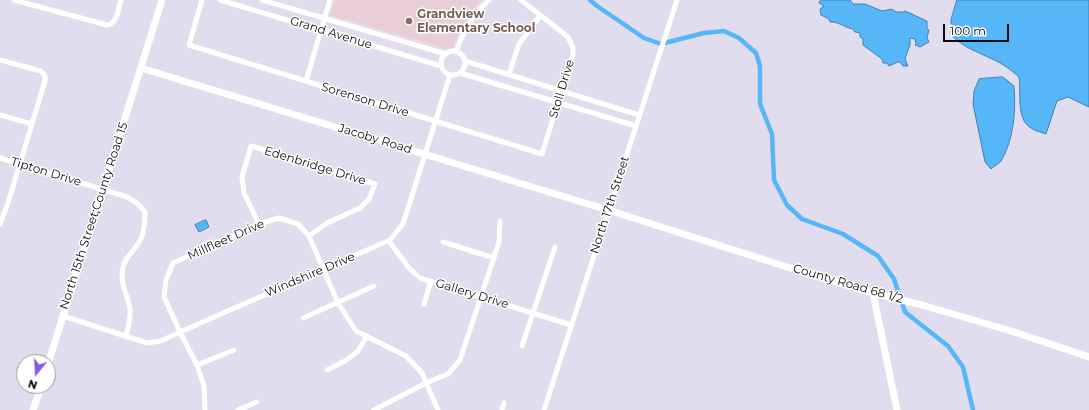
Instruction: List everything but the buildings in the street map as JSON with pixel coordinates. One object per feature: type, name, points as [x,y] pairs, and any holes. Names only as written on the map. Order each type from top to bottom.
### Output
[{"type":"street","points":[[14,0],[104,24],[112,23],[116,18],[121,0]]},
{"type":"street","name":"North 15th Street;County Road 15","points":[[51,354],[162,0]]},
{"type":"street","name":"Sorenson Drive","points":[[202,0],[189,45],[542,154]]},
{"type":"street","name":"Grand Avenue","points":[[220,0],[441,66]]},
{"type":"street","name":"Grand Avenue","points":[[262,0],[446,54]]},
{"type":"street","points":[[306,81],[330,0]]},
{"type":"street","points":[[456,52],[460,39],[468,24],[489,0]]},
{"type":"street","name":"Stoll Drive","points":[[521,0],[568,37],[573,48],[573,54],[542,154]]},
{"type":"street","name":"North 17th Street","points":[[544,410],[677,0]]},
{"type":"street","points":[[509,74],[519,44],[540,16]]},
{"type":"street","points":[[636,126],[460,73],[450,75],[445,72],[441,66],[442,58],[446,54],[456,52],[461,55],[465,61],[639,115]]},
{"type":"street","points":[[0,60],[36,69],[44,73],[45,81],[8,203],[0,224]]},
{"type":"street","points":[[460,73],[465,61]]},
{"type":"street","name":"Jacoby Road","points":[[141,68],[608,210]]},
{"type":"street","name":"Windshire Drive","points":[[63,316],[147,343],[161,341],[389,241],[403,224],[450,75]]},
{"type":"street","points":[[0,115],[32,124]]},
{"type":"street","name":"Edenbridge Drive","points":[[259,224],[244,193],[242,177],[251,146],[375,184],[369,199],[360,208],[328,223],[309,236]]},
{"type":"street","name":"Tipton Drive","points":[[0,158],[127,197],[136,202],[145,212],[145,226],[142,237],[127,257],[123,268],[123,288],[128,299],[130,310],[130,322],[126,337]]},
{"type":"street","name":"County Road 68 1/2","points":[[608,210],[873,293],[908,301],[1089,355]]},
{"type":"street","name":"Millfleet Drive","points":[[180,332],[164,297],[166,280],[173,263],[259,224],[279,218],[298,224],[309,236],[338,303],[356,331],[406,356],[422,373],[438,410]]},
{"type":"street","points":[[374,410],[426,383],[448,374],[460,360],[499,242],[500,221]]},
{"type":"street","name":"Gallery Drive","points":[[389,241],[409,268],[420,278],[571,325]]},
{"type":"street","points":[[442,242],[494,258]]},
{"type":"street","points":[[522,346],[555,247]]},
{"type":"street","points":[[424,304],[431,281]]},
{"type":"street","points":[[302,318],[374,286]]},
{"type":"street","points":[[873,293],[897,410]]},
{"type":"street","points":[[180,332],[197,365],[204,386],[205,410]]},
{"type":"street","points":[[327,370],[345,361],[358,351],[367,336]]},
{"type":"street","points":[[197,365],[234,350]]},
{"type":"street","points":[[33,410],[38,394]]},
{"type":"street","points":[[238,410],[257,402]]},
{"type":"street","points":[[502,410],[504,403]]},
{"type":"shaded area","name":"Grandview Elementary School","points":[[335,0],[480,0],[462,27],[451,50],[330,15]]},
{"type":"water","points":[[821,0],[850,0],[853,4],[865,4],[882,11],[892,9],[896,12],[905,11],[927,21],[927,29],[929,30],[927,38],[929,42],[920,47],[915,45],[915,39],[910,38],[910,45],[905,59],[908,66],[903,66],[900,62],[898,62],[889,66],[887,63],[883,63],[882,59],[863,45],[863,39],[860,37],[860,33],[855,32],[853,29],[830,22],[829,19],[821,15],[820,9],[824,6],[819,3]]},
{"type":"water","points":[[957,0],[1089,0],[1089,107],[1068,97],[1057,101],[1046,134],[1036,131],[1026,124],[1021,112],[1019,77],[1010,69],[965,46],[951,35],[951,20]]},
{"type":"water","points":[[1003,77],[1014,86],[1015,105],[1013,124],[1009,143],[1005,152],[1000,162],[991,169],[985,162],[973,104],[974,91],[979,79]]},
{"type":"water","points":[[206,220],[209,227],[199,232],[195,225]]},
{"type":"waterway","points":[[590,0],[644,38],[661,44],[704,33],[724,31],[739,38],[756,53],[760,66],[760,104],[772,134],[774,180],[787,205],[802,219],[843,234],[878,256],[894,279],[905,312],[948,346],[963,367],[973,410]]},
{"type":"place","name":"Grandview Elementary School","points":[[409,21]]}]
